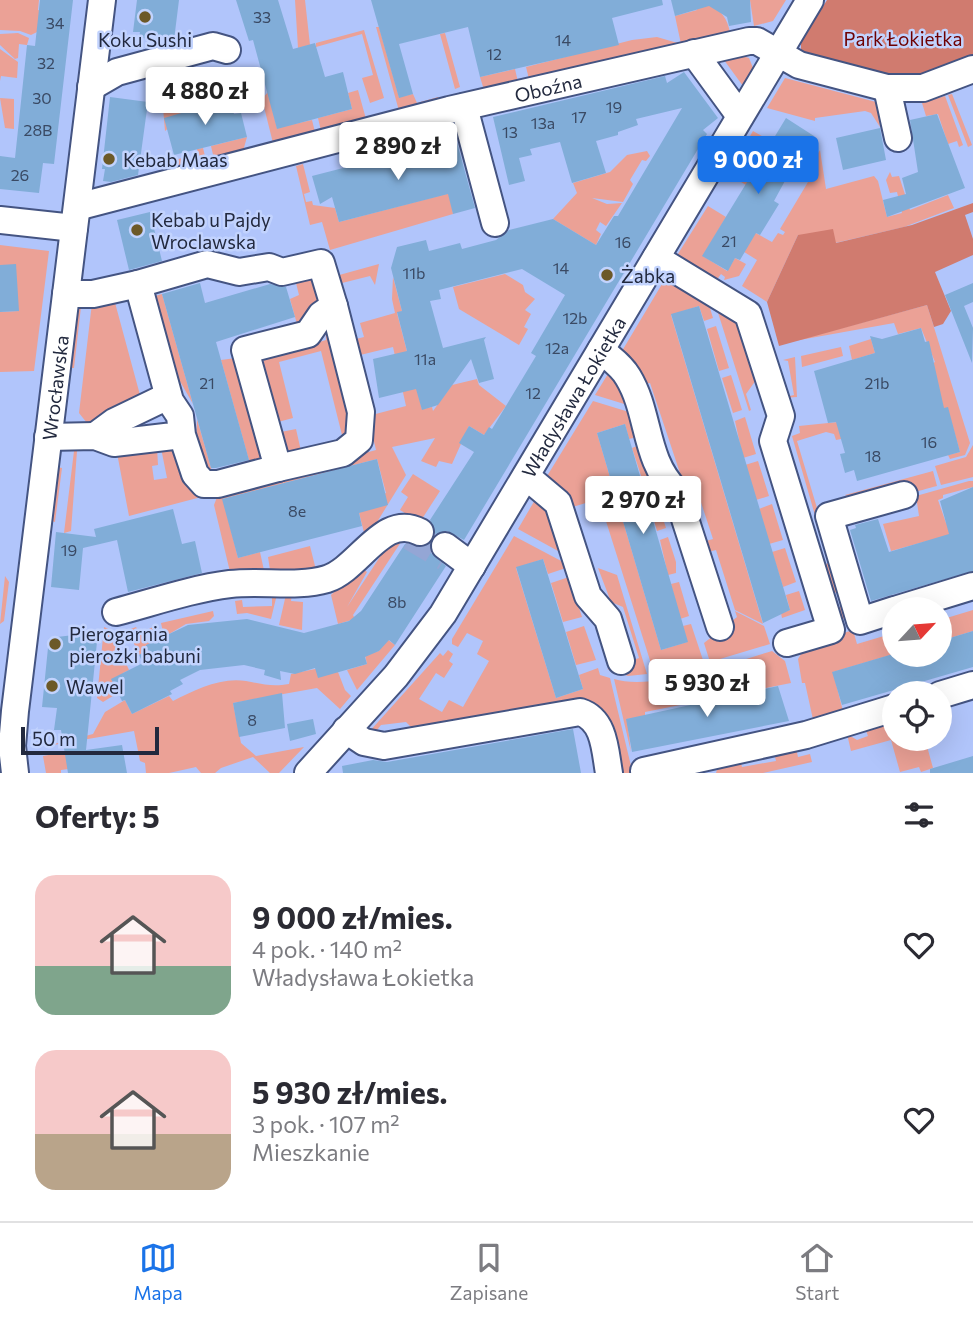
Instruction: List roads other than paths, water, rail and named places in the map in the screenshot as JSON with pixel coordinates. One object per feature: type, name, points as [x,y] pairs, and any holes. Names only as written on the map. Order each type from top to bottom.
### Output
[{"type":"street","name":"Wrocławska","points":[[15,773],[6,746],[48,437],[102,0]]},
{"type":"street","name":"Władysława Łokietka","points":[[308,773],[404,665],[443,614],[455,557],[526,476],[810,0]]},
{"type":"street","name":"Oboźna","points":[[76,218],[464,107],[752,40],[799,65],[887,88],[923,88],[973,69]]},
{"type":"street","points":[[97,41],[126,70]]},
{"type":"street","points":[[91,87],[126,70],[213,46],[227,50]]},
{"type":"street","points":[[694,53],[740,116]]},
{"type":"street","points":[[887,88],[898,138]]},
{"type":"street","points":[[464,107],[495,223]]},
{"type":"street","points":[[0,220],[76,218]]},
{"type":"street","points":[[656,258],[748,314],[781,416],[773,441],[831,630],[787,643]]},
{"type":"street","points":[[66,294],[93,295],[207,264],[237,272],[269,267],[282,272],[321,263],[361,412],[359,440],[352,448],[338,454],[204,484],[195,474],[182,435],[180,416],[168,396],[138,284]]},
{"type":"street","points":[[278,468],[246,350],[308,334],[318,318],[334,306]]},
{"type":"street","points":[[601,350],[620,368],[632,386],[661,476],[676,491],[720,627]]},
{"type":"street","points":[[95,436],[114,422],[168,396]]},
{"type":"street","points":[[48,437],[95,436],[114,443],[182,435]]},
{"type":"street","points":[[526,476],[548,492],[561,509],[588,596],[608,619],[621,661]]},
{"type":"street","points":[[882,614],[860,621],[829,516],[904,495]]},
{"type":"street","points":[[116,612],[210,586],[307,583],[328,578],[406,533]]},
{"type":"street","points":[[938,597],[973,586]]},
{"type":"street","points":[[952,691],[973,685]]},
{"type":"street","points":[[346,730],[364,742],[384,746],[580,712],[592,718],[599,728],[608,773]]},
{"type":"street","points":[[645,771],[806,735],[882,712]]},
{"type":"tunnel","points":[[410,537],[445,558]]},
{"type":"place","name":"Koku Sushi","points":[[145,17]]},
{"type":"place","name":"Kebab Maas","points":[[109,159]]},
{"type":"place","name":"Kebab u Pajdy Wroclawska","points":[[137,230]]},
{"type":"place","name":"Żabka","points":[[607,275]]},
{"type":"place","name":"Pierogarnia pierożki babuni","points":[[55,644]]},
{"type":"place","name":"Wawel","points":[[52,686]]},
{"type":"park label","name":"Park Łokietka","points":[[903,38]]}]
